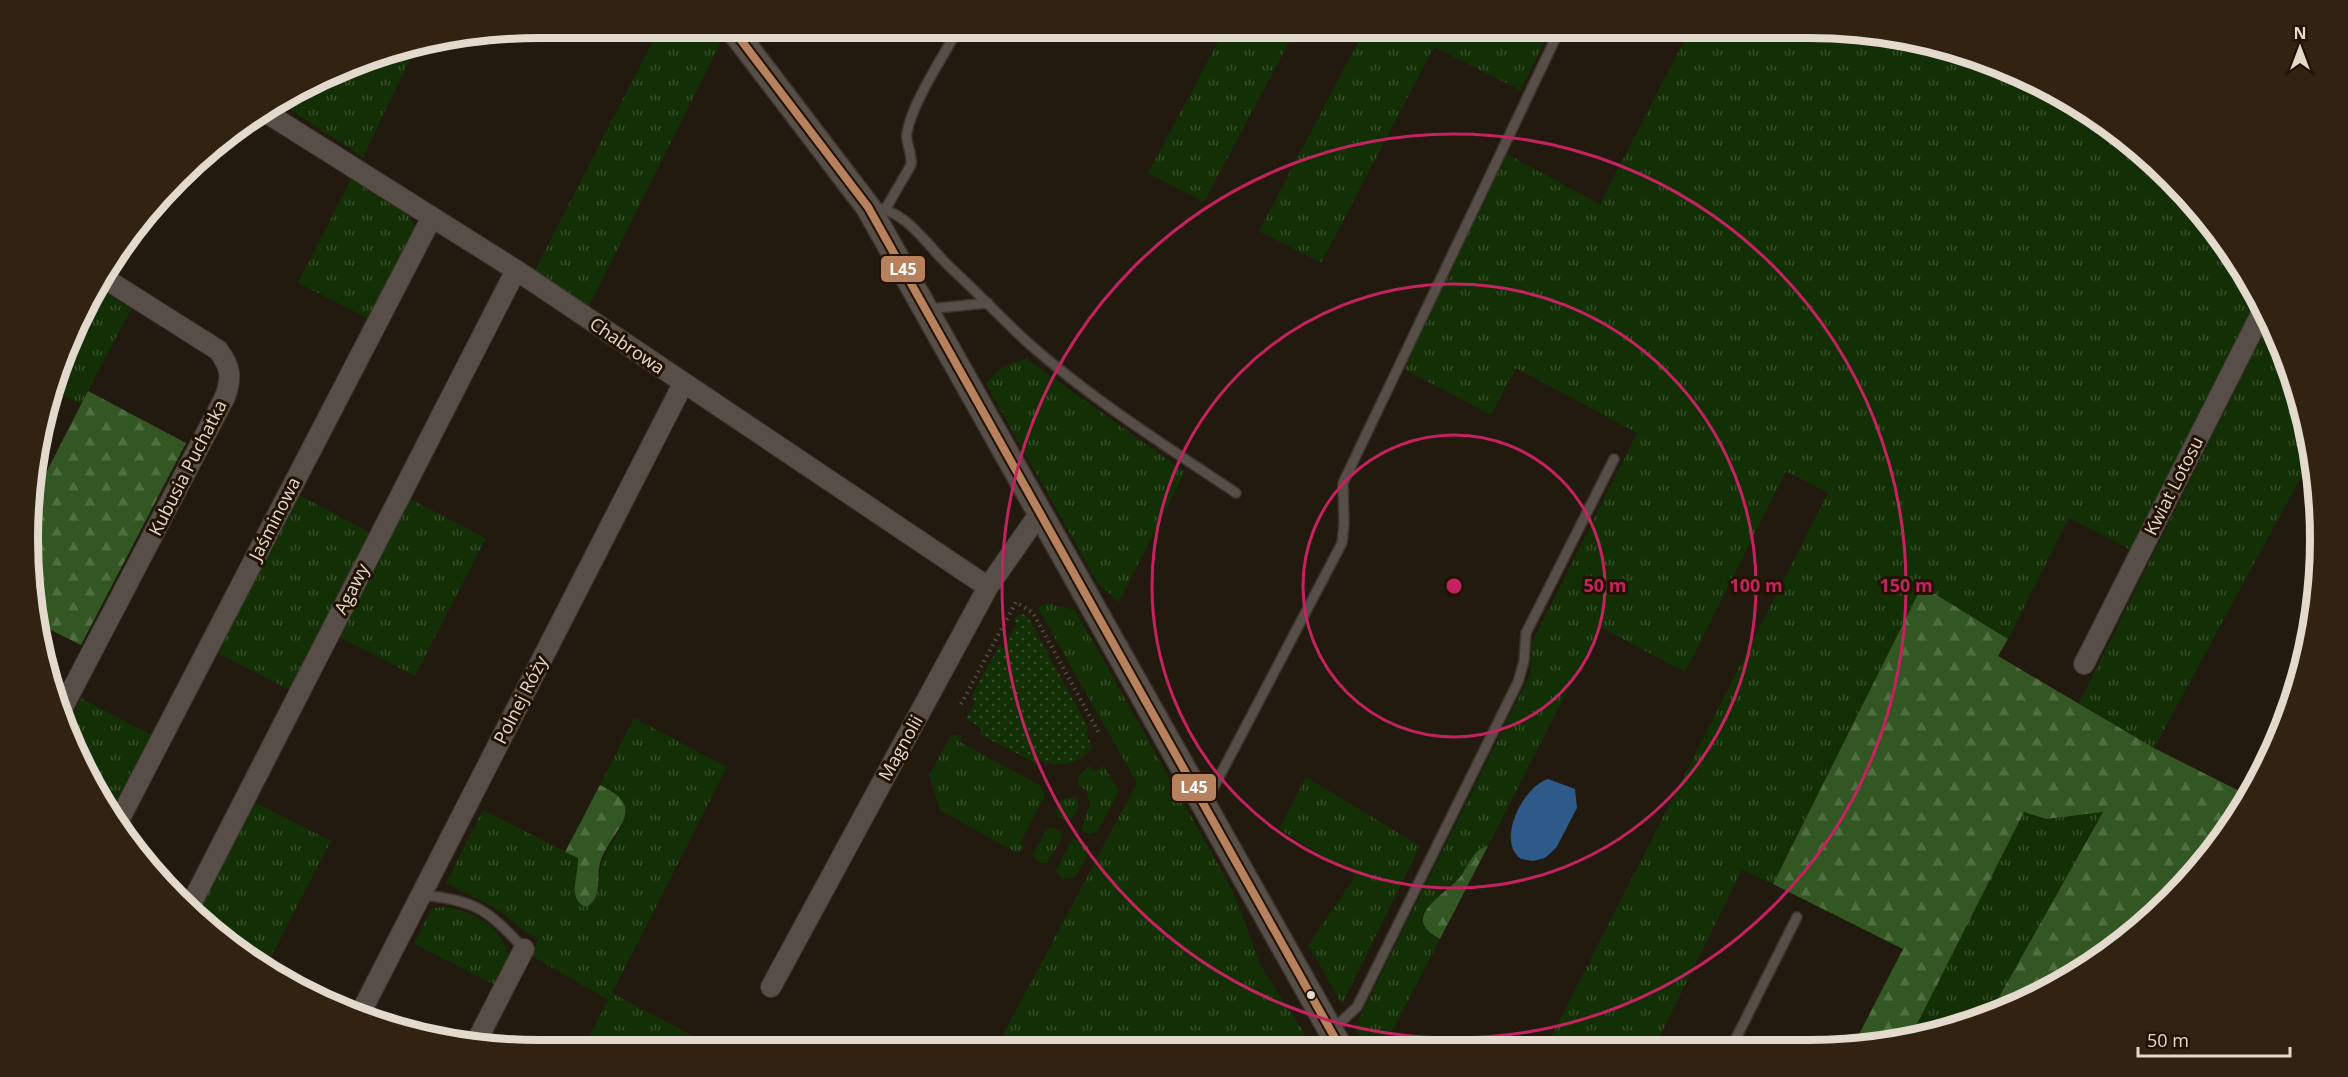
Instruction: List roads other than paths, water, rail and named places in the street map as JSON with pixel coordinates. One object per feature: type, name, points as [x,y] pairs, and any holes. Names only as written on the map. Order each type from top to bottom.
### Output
[{"type":"street","points":[[740,38],[877,207],[926,309],[1039,514],[1336,1039]]},
{"type":"street","name":"Chabrowa","points":[[271,115],[516,270],[988,587]]},
{"type":"street","name":"Jaśminowa","points":[[121,816],[432,217]]},
{"type":"street","name":"Agawy","points":[[193,901],[516,270]]},
{"type":"street","name":"Kubusia Puchatka","points":[[65,703],[225,397],[231,374],[230,366],[218,350],[109,281]]},
{"type":"street","name":"Kwiat Lotosu","points":[[2084,664],[2259,317]]},
{"type":"street","name":"Polnej Róży","points":[[363,1008],[683,384]]},
{"type":"street","name":"Magnolii","points":[[771,987],[988,587],[1039,514]]},
{"type":"street","points":[[479,1036],[524,949]]},
{"type":"lane","points":[[953,38],[911,117],[906,135],[912,157],[911,165],[877,207],[905,220],[945,263],[1026,340],[1076,381],[1236,493]]},
{"type":"lane","points":[[1205,804],[1342,543],[1343,483],[1556,38]]},
{"type":"lane","points":[[926,309],[988,303]]},
{"type":"lane","points":[[1336,1039],[1357,1007],[1518,682],[1524,662],[1526,633],[1614,459]]},
{"type":"lane","points":[[421,895],[459,899],[478,906],[496,919],[524,949]]},
{"type":"lane","points":[[1735,1040],[1797,916]]},
{"type":"water","points":[[1548,779],[1575,789],[1577,808],[1556,848],[1545,858],[1533,861],[1521,859],[1514,850],[1511,839],[1516,814],[1530,792]]}]
